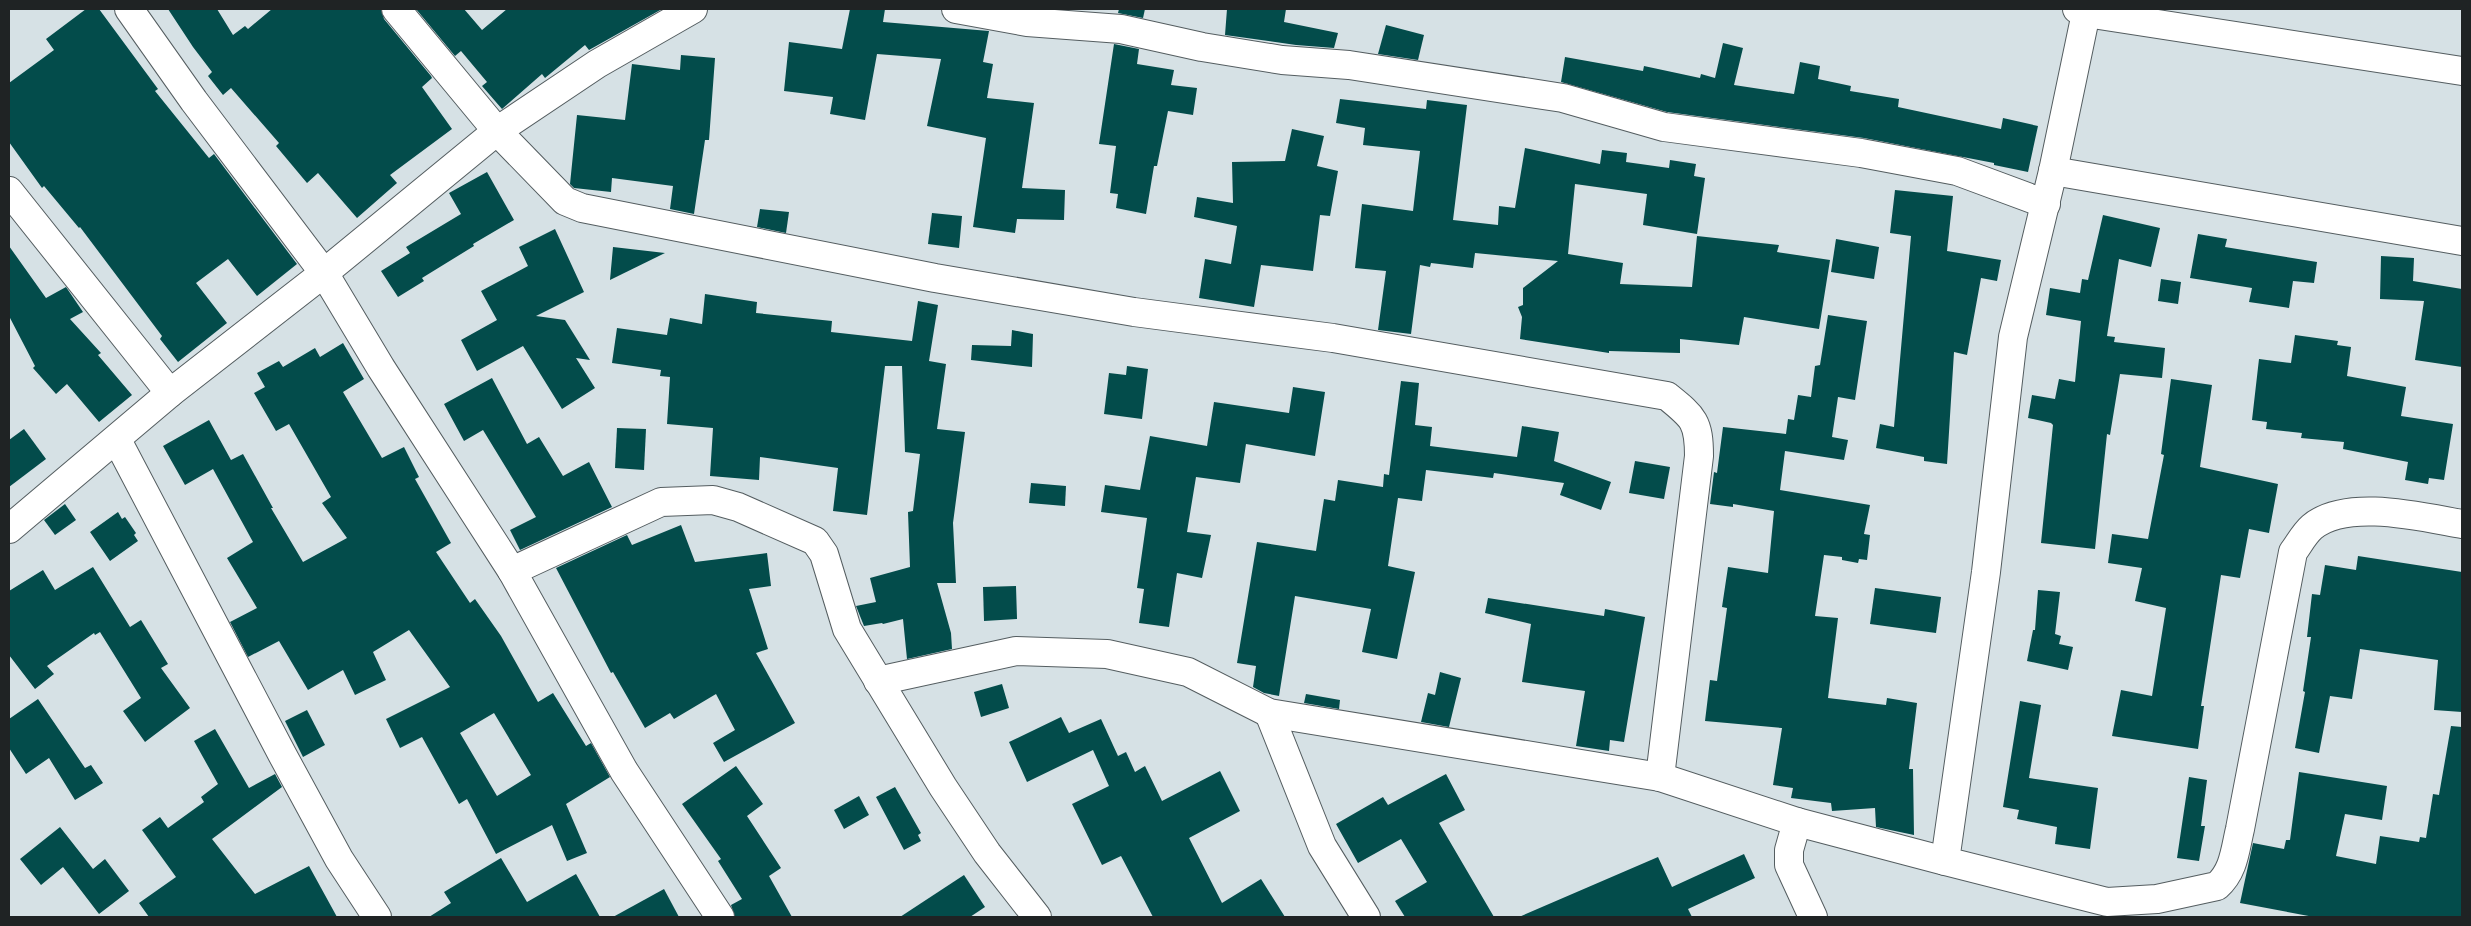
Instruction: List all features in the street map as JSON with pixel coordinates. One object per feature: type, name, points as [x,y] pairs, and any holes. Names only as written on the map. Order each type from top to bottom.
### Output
[{"type":"street","points":[[129,9],[194,101],[324,273],[381,368],[512,571],[624,771],[720,917]]},
{"type":"street","points":[[396,9],[497,130],[565,200],[582,208],[604,214],[935,278],[1134,312],[1333,338],[1666,396],[1687,412],[1699,432],[1699,456],[1660,777]]},
{"type":"street","points":[[9,529],[117,440],[170,393],[324,273],[497,130],[597,64],[661,17],[693,9]]},
{"type":"street","points":[[956,9],[1027,22],[1121,29],[1202,47],[1274,58],[1349,65],[1563,98],[1664,127],[1861,153],[1957,171],[2046,204]]},
{"type":"street","points":[[1945,861],[1986,572],[2013,337],[2053,171],[2082,11],[2462,71]]},
{"type":"street","points":[[2053,171],[2462,241]]},
{"type":"street","points":[[9,192],[170,393]]},
{"type":"street","points":[[117,440],[282,754],[340,859],[377,917]]},
{"type":"street","points":[[512,571],[661,502],[713,500],[738,507],[814,541],[824,554],[847,629],[943,787],[987,853],[1037,917]]},
{"type":"street","points":[[878,681],[1016,651],[1107,654],[1188,672],[1269,713],[1660,777],[1797,822],[1945,861],[2110,910],[2217,886],[2225,879],[2232,867],[2293,552],[2312,527],[2344,512],[2401,513],[2462,524]]},
{"type":"street","points":[[1269,713],[1322,846],[1366,917]]},
{"type":"street","points":[[1797,822],[1789,850],[1789,865],[1813,917]]},
{"type":"building","points":[[86,9],[99,9],[158,89],[155,91],[209,158],[214,154],[297,264],[257,296],[228,259],[196,283],[227,323],[178,362],[160,339],[162,336],[80,227],[44,186],[42,188],[9,142],[9,83],[54,50],[46,39]]},
{"type":"building","points":[[168,9],[217,9],[233,35],[245,26],[248,29],[272,9],[381,9],[384,19],[431,76],[432,78],[422,87],[452,129],[390,175],[397,183],[357,218],[318,173],[307,183],[276,146],[279,143],[231,88],[223,95],[208,76],[212,72]]},
{"type":"building","points":[[416,9],[464,9],[482,30],[507,9],[662,9],[589,50],[585,45],[545,78],[542,74],[502,109],[482,86],[487,82],[461,51],[455,56]]},
{"type":"building","points":[[850,9],[885,9],[883,22],[989,31],[983,62],[993,64],[987,98],[1034,103],[1022,188],[1065,190],[1064,220],[1017,219],[1015,233],[973,227],[986,138],[927,126],[941,59],[877,54],[865,120],[830,114],[833,97],[784,91],[789,42],[842,49]]},
{"type":"building","points":[[1119,9],[1145,9],[1143,18],[1118,13]]},
{"type":"building","points":[[1227,9],[1286,9],[1284,22],[1338,33],[1334,48],[1296,45],[1225,35]]},
{"type":"building","points":[[1386,25],[1424,35],[1418,60],[1378,54]]},
{"type":"building","points":[[1723,43],[1743,48],[1734,85],[1794,94],[1800,62],[1820,66],[1818,79],[1851,86],[1850,91],[1899,99],[1898,107],[2001,129],[2003,118],[2038,126],[2028,172],[1994,165],[1994,163],[1864,138],[1667,112],[1561,82],[1565,57],[1643,71],[1644,66],[1700,78],[1701,74],[1715,78]]},
{"type":"building","points":[[1114,44],[1139,49],[1137,64],[1174,70],[1171,85],[1197,88],[1193,115],[1168,111],[1157,166],[1154,166],[1146,214],[1116,208],[1118,194],[1110,193],[1116,146],[1099,144]]},
{"type":"building","points":[[681,55],[715,58],[709,140],[705,140],[694,214],[670,209],[673,186],[612,178],[611,192],[574,188],[570,184],[577,115],[625,120],[632,64],[680,70]]},
{"type":"building","points":[[1340,99],[1426,109],[1427,100],[1467,105],[1453,220],[1498,225],[1499,206],[1515,208],[1525,148],[1600,164],[1602,150],[1627,153],[1626,162],[1669,168],[1670,160],[1696,164],[1694,176],[1705,178],[1697,234],[1643,225],[1647,194],[1575,184],[1568,254],[1623,263],[1620,284],[1692,287],[1697,236],[1779,245],[1777,252],[1830,260],[1819,329],[1744,317],[1739,345],[1680,339],[1680,353],[1609,351],[1609,353],[1520,339],[1522,317],[1518,307],[1523,305],[1523,288],[1558,261],[1475,253],[1473,268],[1431,263],[1430,267],[1420,265],[1411,334],[1378,330],[1386,271],[1355,268],[1362,204],[1413,211],[1420,151],[1363,145],[1365,128],[1336,123]]},
{"type":"building","points":[[1292,129],[1324,136],[1317,166],[1338,171],[1330,216],[1320,215],[1313,271],[1261,265],[1254,307],[1199,298],[1205,259],[1231,264],[1237,226],[1194,217],[1197,197],[1233,203],[1232,162],[1285,161]]},
{"type":"building","points":[[487,172],[514,220],[473,244],[474,246],[422,278],[424,281],[398,297],[381,271],[410,253],[406,247],[461,214],[449,193]]},
{"type":"building","points":[[1895,190],[1953,196],[1947,251],[2001,260],[1997,281],[1981,278],[1967,355],[1954,352],[1947,464],[1924,461],[1924,457],[1876,448],[1880,424],[1894,427],[1911,236],[1890,233]]},
{"type":"building","points":[[760,209],[789,212],[786,233],[757,227]]},
{"type":"building","points":[[932,213],[962,216],[959,248],[928,244]]},
{"type":"building","points":[[2103,215],[2160,228],[2151,267],[2119,259],[2107,336],[2115,337],[2114,342],[2165,348],[2162,378],[2120,374],[2110,435],[2107,434],[2095,549],[2041,543],[2053,425],[2028,418],[2032,395],[2055,399],[2059,379],[2075,382],[2081,321],[2046,315],[2050,288],[2080,293],[2082,279],[2088,280]]},
{"type":"building","points":[[555,229],[584,292],[536,316],[565,320],[590,360],[576,358],[595,388],[562,409],[523,346],[477,371],[461,340],[497,320],[481,291],[528,266],[519,247]]},
{"type":"building","points":[[2198,234],[2227,239],[2225,247],[2317,262],[2314,283],[2293,281],[2289,308],[2249,302],[2252,288],[2190,278]]},
{"type":"building","points":[[1836,239],[1879,247],[1874,279],[1831,272]]},
{"type":"building","points":[[9,246],[46,298],[66,287],[83,312],[70,319],[101,353],[98,355],[132,395],[99,422],[67,384],[56,394],[33,368],[35,366],[9,316]]},
{"type":"building","points":[[613,247],[665,253],[610,280]]},
{"type":"building","points":[[2381,256],[2414,258],[2413,281],[2462,289],[2462,367],[2415,360],[2424,301],[2380,299]]},
{"type":"building","points":[[2161,279],[2181,282],[2178,304],[2158,301]]},
{"type":"building","points":[[705,294],[757,302],[756,313],[832,321],[831,332],[912,341],[918,301],[938,305],[929,361],[946,364],[937,429],[965,432],[953,523],[956,583],[937,583],[951,633],[952,649],[907,659],[903,619],[864,626],[856,606],[876,602],[870,578],[910,567],[908,512],[913,511],[920,454],[905,452],[902,366],[885,366],[867,515],[833,511],[838,468],[760,457],[759,480],[710,476],[713,428],[667,424],[670,377],[660,376],[661,370],[612,363],[617,328],[667,335],[670,318],[702,324]]},
{"type":"building","points":[[1828,315],[1867,321],[1855,400],[1838,397],[1832,437],[1848,440],[1844,460],[1785,451],[1780,490],[1870,505],[1864,534],[1870,535],[1867,560],[1859,559],[1858,563],[1842,560],[1842,557],[1824,555],[1815,616],[1838,618],[1828,698],[1886,705],[1887,698],[1917,703],[1909,769],[1913,769],[1914,835],[1876,827],[1875,808],[1832,811],[1831,803],[1791,798],[1793,788],[1773,785],[1782,728],[1705,721],[1710,680],[1717,681],[1727,608],[1722,607],[1728,567],[1768,573],[1774,511],[1733,504],[1733,507],[1710,504],[1714,472],[1717,473],[1723,427],[1786,434],[1788,419],[1794,420],[1798,395],[1811,397],[1815,366],[1820,365]]},
{"type":"building","points":[[1012,330],[1033,334],[1032,367],[971,360],[972,345],[1011,346]]},
{"type":"building","points":[[2295,335],[2338,341],[2337,345],[2351,347],[2347,376],[2406,387],[2401,416],[2453,424],[2444,480],[2429,478],[2428,484],[2405,480],[2408,462],[2343,449],[2344,442],[2301,438],[2302,433],[2266,429],[2267,422],[2252,420],[2259,359],[2291,363]]},
{"type":"building","points":[[343,343],[364,379],[343,392],[382,458],[404,447],[419,477],[415,479],[451,543],[436,552],[470,603],[475,599],[501,636],[538,702],[553,693],[586,746],[591,743],[610,777],[566,804],[587,853],[567,861],[552,825],[496,854],[467,799],[459,804],[422,737],[400,748],[386,719],[450,687],[409,630],[373,652],[386,680],[355,695],[343,670],[308,690],[279,641],[248,657],[230,622],[257,608],[227,558],[253,542],[213,469],[185,485],[163,446],[209,420],[231,460],[243,454],[273,508],[271,508],[303,562],[347,538],[322,503],[331,497],[289,424],[276,431],[254,393],[265,387],[257,373],[279,361],[283,367],[315,348],[320,357]],"holes":[[[494,713],[531,775],[497,796],[460,733]]]},
{"type":"building","points":[[1127,366],[1148,369],[1142,419],[1104,414],[1109,373],[1126,375]]},
{"type":"building","points":[[492,378],[527,444],[539,437],[563,476],[589,462],[612,507],[520,550],[510,530],[536,517],[483,430],[464,441],[444,404]]},
{"type":"building","points":[[2171,379],[2212,385],[2200,467],[2278,484],[2269,533],[2249,529],[2240,578],[2221,575],[2201,706],[2204,706],[2198,749],[2112,736],[2121,690],[2152,696],[2166,608],[2135,601],[2142,568],[2108,563],[2112,534],[2148,539],[2164,455],[2161,454]]},
{"type":"building","points":[[1401,381],[1419,383],[1415,425],[1432,427],[1430,446],[1517,457],[1522,426],[1559,432],[1554,461],[1611,482],[1601,510],[1560,495],[1564,483],[1494,473],[1493,478],[1426,470],[1422,501],[1398,498],[1388,566],[1415,572],[1397,659],[1362,652],[1371,609],[1295,596],[1279,696],[1264,693],[1253,687],[1256,666],[1237,663],[1257,542],[1316,551],[1324,499],[1335,501],[1338,480],[1383,487],[1384,474],[1389,475]]},
{"type":"building","points":[[1293,387],[1325,392],[1315,456],[1246,444],[1240,483],[1196,477],[1187,532],[1211,535],[1202,578],[1177,573],[1169,627],[1139,623],[1144,589],[1137,588],[1147,518],[1101,512],[1105,485],[1140,490],[1150,436],[1207,446],[1214,402],[1289,413]]},
{"type":"building","points":[[617,428],[646,429],[644,470],[615,468]]},
{"type":"building","points":[[24,429],[46,459],[9,487],[9,440]]},
{"type":"building","points":[[1635,461],[1670,467],[1664,499],[1629,493]]},
{"type":"building","points":[[1031,483],[1066,486],[1065,506],[1029,503]]},
{"type":"building","points":[[65,504],[76,520],[55,535],[44,520]]},
{"type":"building","points":[[118,512],[122,519],[125,517],[136,533],[134,535],[138,541],[110,561],[90,532]]},
{"type":"building","points":[[681,525],[695,562],[767,553],[771,586],[749,589],[768,649],[756,653],[795,723],[724,762],[713,743],[735,730],[716,694],[674,719],[670,713],[645,728],[613,672],[611,673],[556,568],[627,535],[632,545]]},
{"type":"building","points":[[2358,556],[2462,572],[2462,712],[2434,710],[2438,660],[2360,649],[2352,699],[2330,696],[2319,753],[2295,748],[2305,692],[2303,691],[2311,637],[2307,637],[2312,594],[2320,595],[2325,565],[2356,570]]},
{"type":"building","points":[[93,567],[130,627],[141,620],[168,664],[161,668],[190,708],[145,742],[123,711],[141,698],[100,632],[95,635],[94,633],[47,666],[54,674],[35,689],[9,655],[9,591],[43,570],[55,590]]},
{"type":"building","points":[[1016,586],[1017,619],[984,621],[983,587]]},
{"type":"building","points":[[1875,588],[1941,597],[1936,633],[1870,624]]},
{"type":"building","points":[[2038,590],[2060,592],[2055,634],[2061,636],[2059,644],[2073,647],[2068,670],[2027,661],[2033,630],[2035,630]]},
{"type":"building","points":[[1488,598],[1604,616],[1605,609],[1645,617],[1624,742],[1610,740],[1609,751],[1576,746],[1585,691],[1522,682],[1531,624],[1485,613]]},
{"type":"building","points":[[1440,672],[1461,678],[1449,727],[1421,722],[1428,693],[1435,695]]},
{"type":"building","points":[[1002,684],[1009,708],[981,717],[974,692]]},
{"type":"building","points":[[1306,694],[1340,700],[1339,709],[1304,703]]},
{"type":"building","points":[[38,699],[85,768],[91,765],[103,783],[75,800],[49,758],[26,774],[9,748],[9,719]]},
{"type":"building","points":[[2020,701],[2041,705],[2029,778],[2098,788],[2090,849],[2055,844],[2057,827],[2017,819],[2019,810],[2003,807]]},
{"type":"building","points":[[307,710],[325,745],[303,757],[285,721]]},
{"type":"building","points":[[1061,717],[1069,733],[1101,719],[1118,756],[1126,752],[1135,772],[1145,766],[1162,801],[1220,771],[1240,811],[1189,838],[1222,903],[1261,879],[1285,917],[1153,917],[1121,856],[1102,865],[1072,804],[1109,786],[1093,750],[1027,782],[1009,742]]},
{"type":"building","points":[[2451,726],[2462,727],[2462,917],[2314,917],[2240,903],[2253,843],[2284,849],[2286,840],[2290,840],[2299,772],[2387,786],[2382,820],[2345,814],[2336,856],[2376,864],[2380,836],[2419,842],[2420,837],[2426,838],[2433,794],[2439,795]]},
{"type":"building","points":[[215,729],[249,788],[275,774],[282,787],[212,839],[255,894],[309,866],[337,917],[149,917],[139,903],[176,877],[142,830],[160,817],[168,828],[204,802],[201,797],[218,784],[194,741]]},
{"type":"building","points":[[736,766],[763,804],[747,816],[781,868],[769,876],[792,917],[735,917],[731,905],[742,899],[718,861],[721,859],[682,804]]},
{"type":"building","points":[[1446,774],[1465,810],[1439,823],[1494,917],[1405,917],[1395,901],[1427,882],[1401,839],[1358,863],[1336,824],[1383,797],[1388,805]]},
{"type":"building","points":[[2189,777],[2207,780],[2201,826],[2205,826],[2199,861],[2177,858]]},
{"type":"building","points":[[895,787],[921,833],[918,835],[921,841],[904,850],[876,797]]},
{"type":"building","points":[[859,796],[869,815],[844,829],[834,810]]},
{"type":"building","points":[[60,827],[93,869],[105,859],[129,891],[99,914],[63,867],[41,885],[20,859]]},
{"type":"building","points":[[1744,854],[1755,878],[1688,909],[1692,917],[1519,917],[1658,857],[1672,887]]},
{"type":"building","points":[[501,858],[527,902],[576,874],[600,917],[429,917],[451,903],[444,892]]},
{"type":"building","points":[[964,875],[985,907],[970,917],[900,917]]},
{"type":"building","points":[[664,889],[679,917],[613,917]]}]
